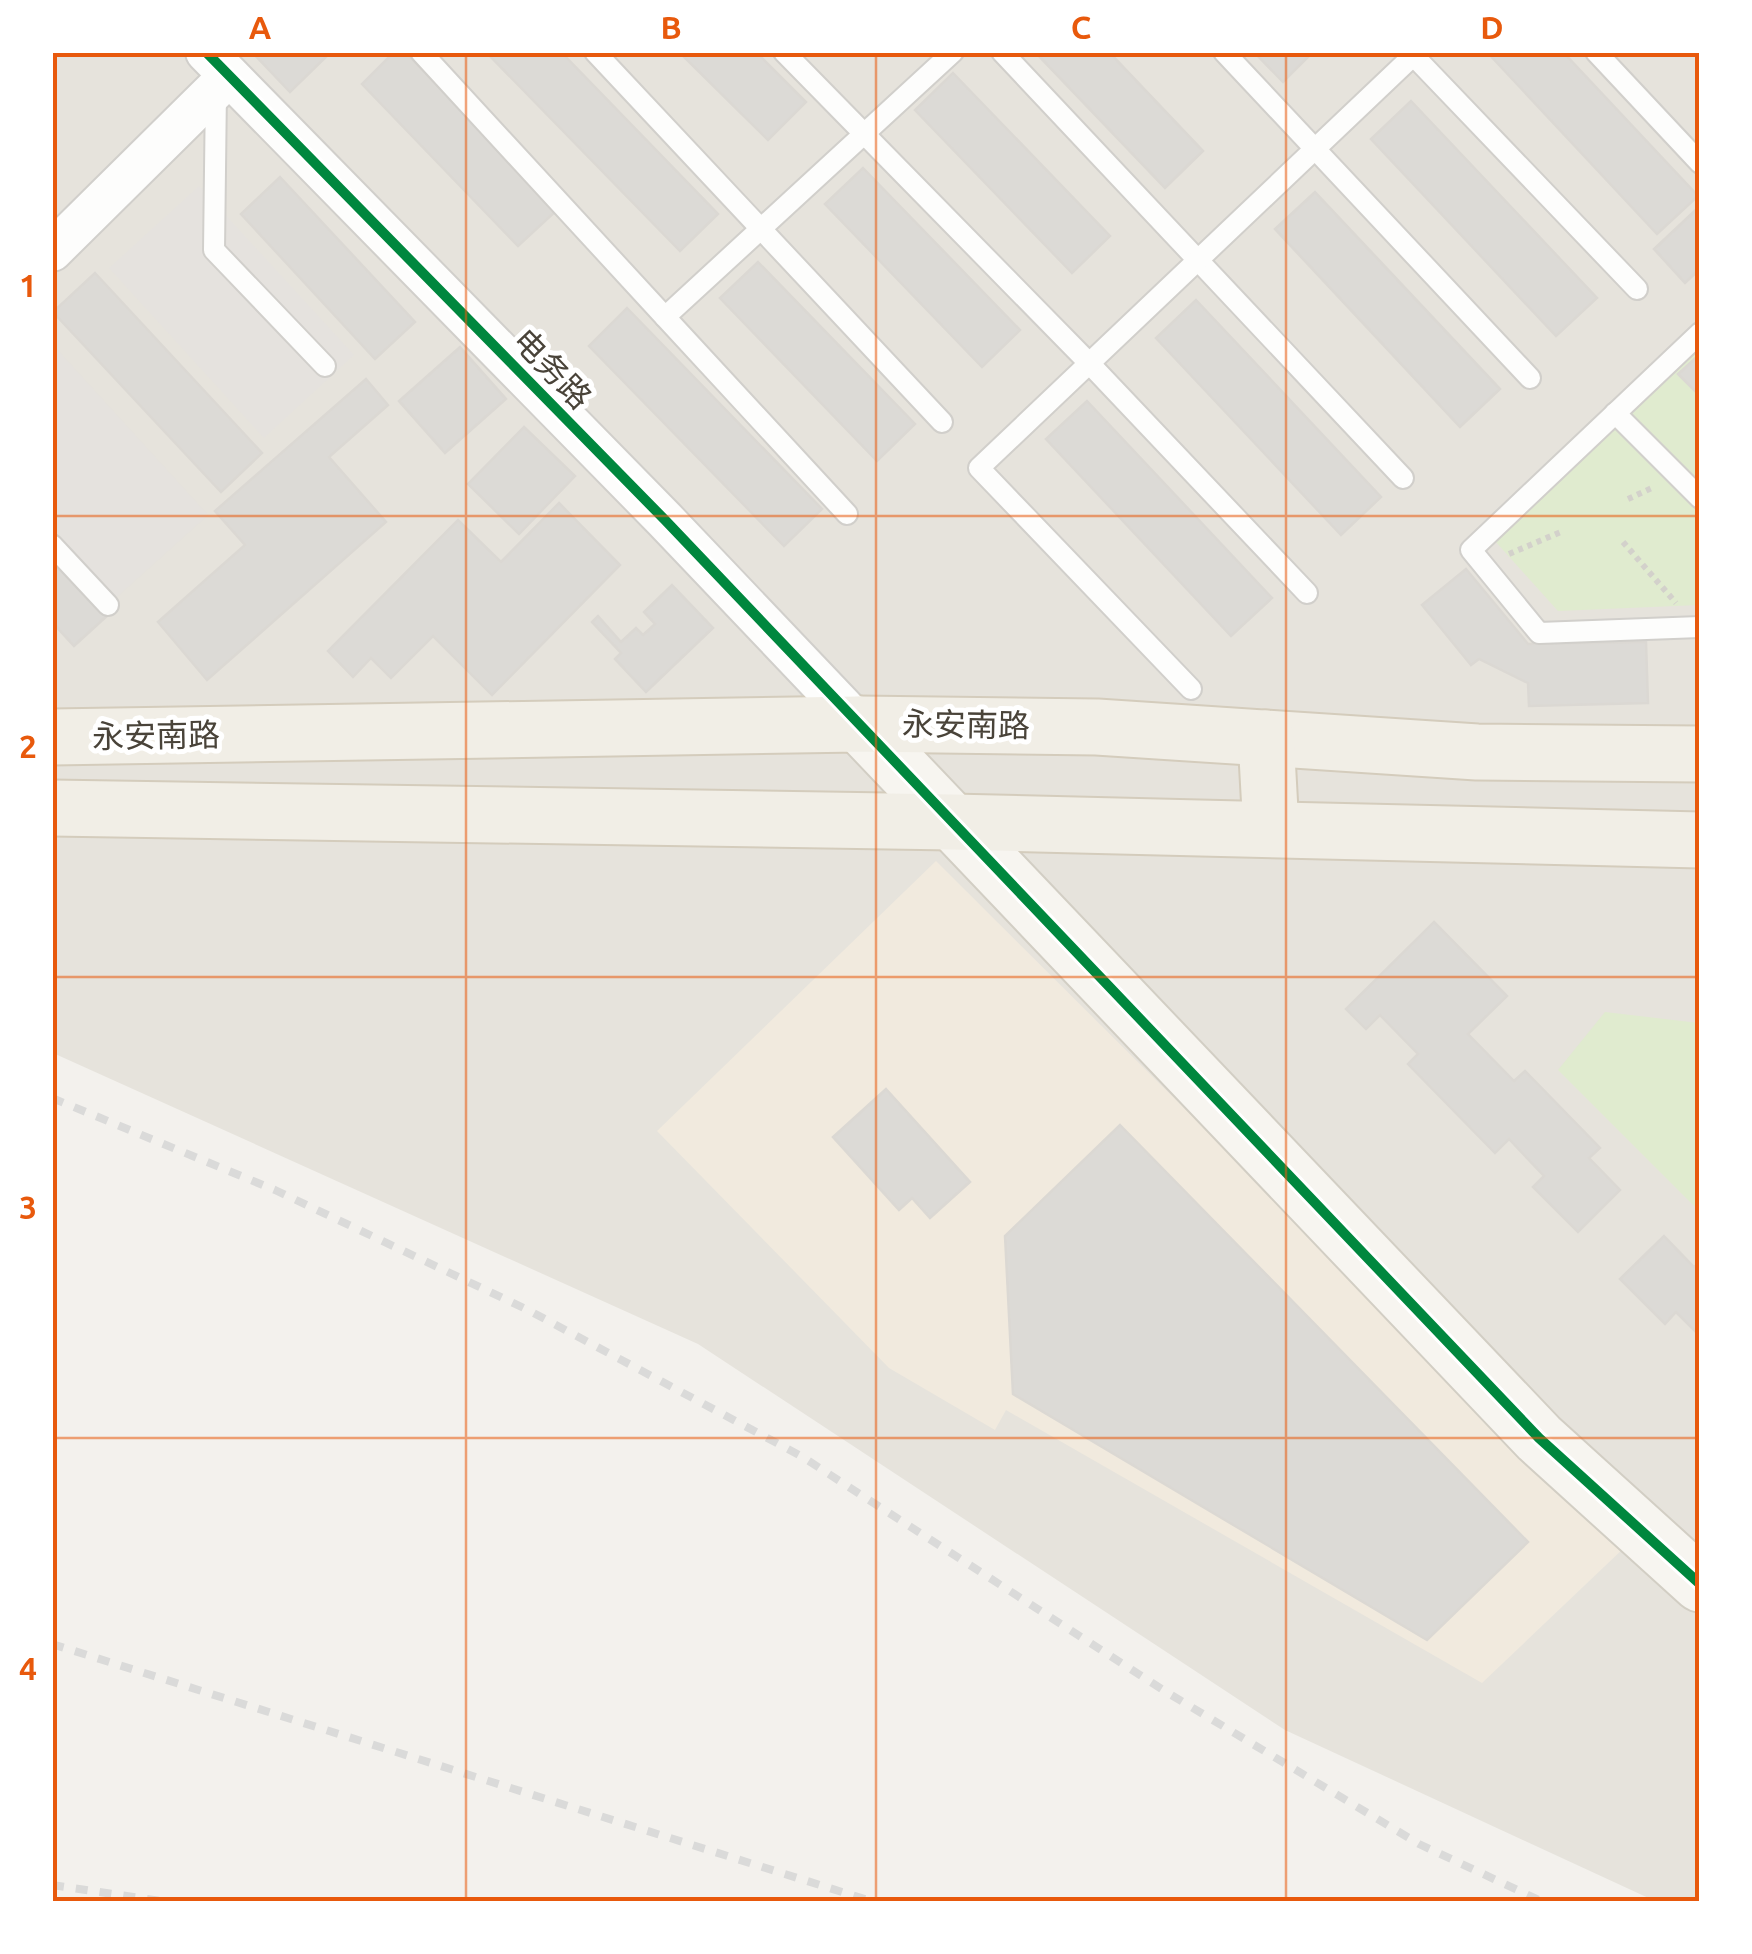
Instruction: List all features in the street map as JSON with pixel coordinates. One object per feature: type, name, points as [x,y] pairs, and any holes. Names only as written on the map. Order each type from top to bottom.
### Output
[{"type":"main road","name":"永安南路","points":[[52,738],[859,724],[1097,727],[1477,752],[1700,754]]},
{"type":"main road","points":[[1266,738],[1272,830]]},
{"type":"main road","points":[[52,808],[952,822],[1700,840]]},
{"type":"street","points":[[52,250],[217,72]]},
{"type":"street","name":"电务路","points":[[217,72],[665,520],[859,724]]},
{"type":"street","points":[[859,724],[1539,1438],[1700,1584]]},
{"type":"lane","points":[[422,52],[847,514]]},
{"type":"lane","points":[[595,52],[942,422]]},
{"type":"lane","points":[[784,52],[1307,593]]},
{"type":"lane","points":[[665,317],[953,52]]},
{"type":"lane","points":[[1002,52],[1403,478]]},
{"type":"lane","points":[[1224,52],[1530,378]]},
{"type":"lane","points":[[1596,52],[1700,163]]},
{"type":"lane","points":[[1191,689],[978,468],[1414,54],[1637,289]]},
{"type":"lane","points":[[217,72],[214,250],[325,366]]},
{"type":"lane","points":[[1698,627],[1538,633],[1471,550],[1700,333]]},
{"type":"lane","points":[[1615,413],[1700,498]]},
{"type":"lane","points":[[52,544],[108,605]]},
{"type":"path","points":[[1483,565],[1563,531]]},
{"type":"path","points":[[1623,542],[1698,627]]},
{"type":"shaded area","points":[[53,53],[1699,53],[1699,1901],[1655,1901],[1285,1730],[698,1344],[53,1053]]},
{"type":"shaded area","points":[[199,186],[354,355],[264,438],[109,268]]},
{"type":"shaded area","points":[[53,345],[208,515],[108,605],[53,545]]},
{"type":"shaded area","points":[[936,861],[1625,1547],[1482,1683],[1006,1410],[995,1430],[889,1368],[657,1131]]},
{"type":"green space","points":[[1699,346],[1699,605],[1558,611],[1495,541]]},
{"type":"green space","points":[[1605,1012],[1699,1023],[1699,1211],[1558,1070]]},
{"type":"building","points":[[252,52],[331,52],[290,92]]},
{"type":"building","points":[[394,52],[405,52],[557,210],[518,246],[362,84]]},
{"type":"building","points":[[486,52],[561,52],[718,214],[680,251]]},
{"type":"building","points":[[679,52],[756,52],[806,102],[768,140]]},
{"type":"building","points":[[1035,52],[1109,52],[1203,151],[1165,188]]},
{"type":"building","points":[[1254,52],[1313,52],[1283,82]]},
{"type":"building","points":[[1487,52],[1563,52],[1698,196],[1657,234]]},
{"type":"building","points":[[953,73],[1110,236],[1072,273],[915,110]]},
{"type":"building","points":[[1411,101],[1597,298],[1556,336],[1371,139]]},
{"type":"building","points":[[863,168],[1020,330],[982,367],[825,204]]},
{"type":"building","points":[[280,177],[415,322],[375,359],[241,214]]},
{"type":"building","points":[[1315,192],[1500,389],[1460,427],[1275,229]]},
{"type":"building","points":[[1700,206],[1700,269],[1685,283],[1654,249]]},
{"type":"building","points":[[758,262],[915,424],[877,461],[720,298]]},
{"type":"building","points":[[95,273],[262,453],[221,492],[53,312]]},
{"type":"building","points":[[1196,300],[1381,497],[1341,535],[1156,338]]},
{"type":"building","points":[[627,308],[822,509],[784,546],[589,346]]},
{"type":"building","points":[[460,347],[506,399],[445,453],[399,401]]},
{"type":"building","points":[[1700,354],[1700,396],[1678,374]]},
{"type":"building","points":[[366,379],[388,405],[329,457],[386,522],[207,680],[158,622],[245,545],[215,511]]},
{"type":"building","points":[[1087,401],[1272,598],[1231,636],[1046,439]]},
{"type":"building","points":[[524,427],[575,476],[519,534],[468,484]]},
{"type":"building","points":[[559,503],[620,565],[492,695],[433,636],[391,678],[371,658],[353,677],[328,651],[458,520],[501,562]]},
{"type":"building","points":[[52,555],[107,616],[74,646],[52,622]]},
{"type":"building","points":[[1466,569],[1528,644],[1646,642],[1648,703],[1529,706],[1528,683],[1479,659],[1471,665],[1422,605]]},
{"type":"building","points":[[672,585],[713,628],[646,692],[615,659],[621,653],[592,622],[598,616],[621,642],[636,628],[643,635],[655,624],[644,612]]},
{"type":"building","points":[[1434,922],[1507,996],[1468,1034],[1514,1081],[1525,1071],[1600,1148],[1589,1158],[1620,1190],[1578,1232],[1533,1187],[1544,1176],[1509,1139],[1495,1153],[1408,1064],[1418,1054],[1380,1015],[1366,1029],[1346,1009]]},
{"type":"building","points":[[886,1089],[970,1182],[930,1218],[912,1198],[899,1210],[833,1137]]},
{"type":"building","points":[[1120,1125],[1528,1542],[1427,1640],[1013,1394],[1005,1236]]},
{"type":"building","points":[[1664,1236],[1694,1267],[1700,1262],[1700,1336],[1676,1312],[1665,1324],[1620,1279]]},
{"type":"railway","points":[[52,1098],[275,1190],[528,1310],[801,1456],[1163,1690],[1419,1844],[1543,1902]]},
{"type":"railway","points":[[52,1644],[874,1902]]},
{"type":"railway","points":[[52,1885],[167,1902]]},
{"type":"cycle path","points":[[206,52],[665,520],[1539,1438],[1700,1584]]}]
